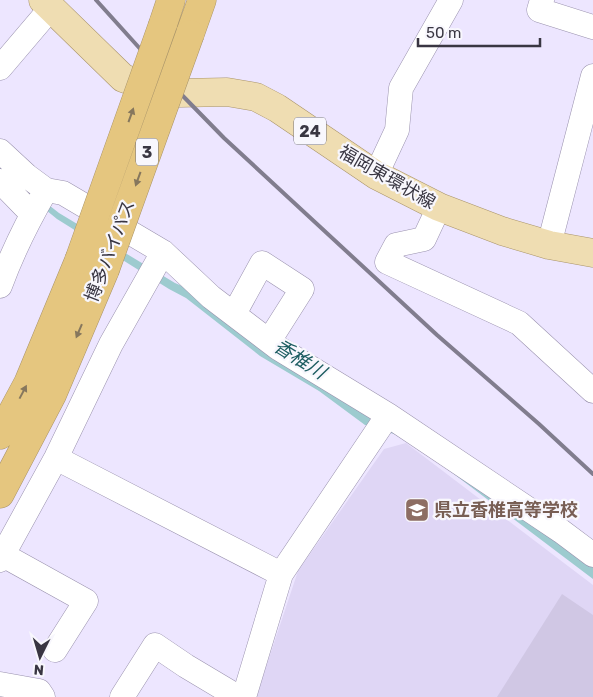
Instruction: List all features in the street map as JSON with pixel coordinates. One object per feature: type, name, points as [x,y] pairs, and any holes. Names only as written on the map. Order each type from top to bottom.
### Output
[{"type":"highway","name":"博多バイパス","points":[[0,494],[52,394],[105,270],[202,0]]},
{"type":"highway","name":"博多バイパス","points":[[0,435],[28,384],[80,260],[167,12]]},
{"type":"main road","name":"福岡東環状線","points":[[47,4],[123,78],[157,90],[180,93],[227,92],[256,97],[277,108],[376,175],[439,207],[502,231],[549,245],[593,254]]},
{"type":"street","points":[[376,175],[396,130],[401,88],[451,0]]},
{"type":"street","points":[[542,0],[539,10],[593,27]]},
{"type":"street","points":[[0,68],[47,4]]},
{"type":"street","points":[[549,245],[593,76]]},
{"type":"street","points":[[0,151],[27,176],[46,190],[63,193],[163,252],[211,297],[278,348],[388,415],[561,531],[593,555]]},
{"type":"street","points":[[0,181],[32,214]]},
{"type":"street","points":[[0,286],[7,265],[46,190]]},
{"type":"street","points":[[439,207],[424,239],[396,244],[387,262],[519,322],[593,390]]},
{"type":"street","points":[[55,650],[86,602],[2,558],[56,458],[111,344],[163,252]]},
{"type":"street","points":[[234,314],[262,263],[302,289],[269,341]]},
{"type":"street","points":[[244,697],[281,574],[388,415]]},
{"type":"street","points":[[56,458],[281,574]]},
{"type":"street","points":[[122,697],[155,645],[238,697]]},
{"type":"street","points":[[0,684],[38,691],[43,697]]},
{"type":"shaded area","points":[[0,160],[22,184],[59,213],[175,283],[194,291],[323,383],[593,562],[593,579],[430,456],[394,434],[365,425],[319,391],[260,356],[186,298],[57,219],[20,189],[0,169]]},
{"type":"shaded area","name":"県立香椎高等学校","points":[[406,443],[593,585],[593,697],[256,697],[298,571],[384,449]]},
{"type":"shaded area","points":[[562,594],[593,615],[593,697],[497,697]]},
{"type":"railway","points":[[96,0],[180,93],[224,138],[437,335],[593,474]]},
{"type":"place","name":"県立香椎高等学校","points":[[417,510]]},
{"type":"water label","name":"香椎川","points":[[300,359]]}]
